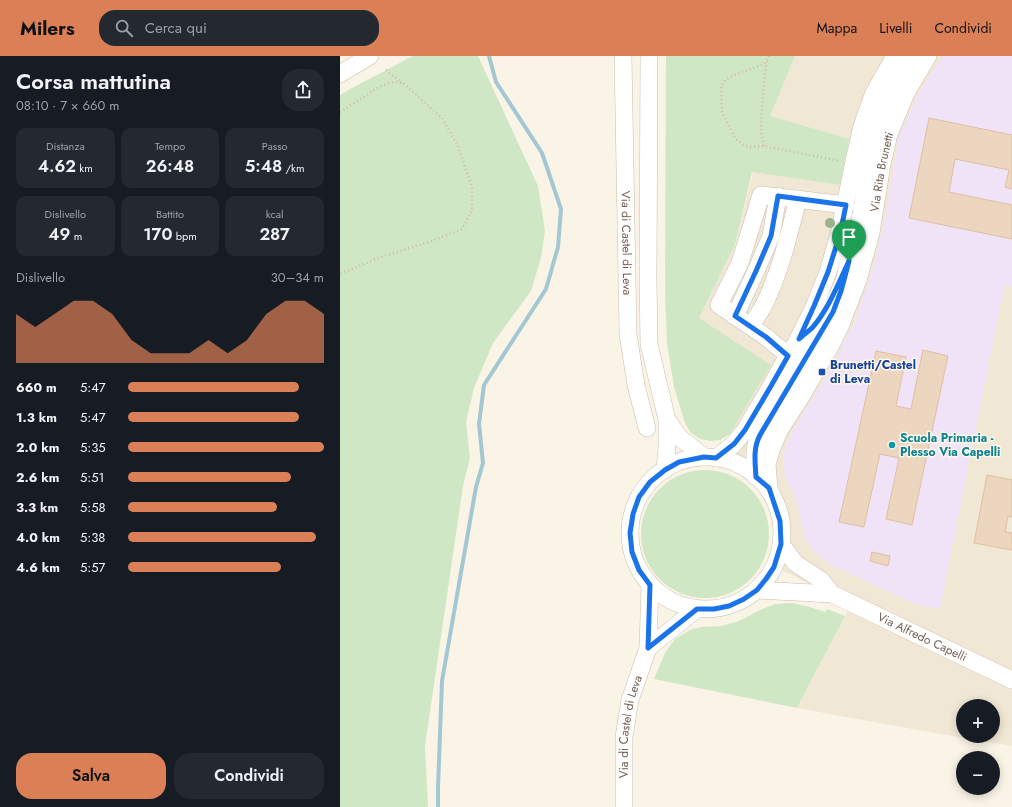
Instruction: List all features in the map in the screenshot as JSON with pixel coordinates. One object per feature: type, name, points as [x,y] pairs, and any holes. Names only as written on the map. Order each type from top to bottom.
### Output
[{"type":"street","points":[[340,74],[370,56]]},
{"type":"street","name":"Via di Castel di Leva","points":[[623,56],[628,334],[636,385],[647,428]]},
{"type":"street","name":"Via di Castel di Leva","points":[[649,56],[649,344],[667,420],[668,447],[665,470]]},
{"type":"street","name":"Via Rita Brunetti","points":[[710,458],[734,444],[745,430],[799,339],[828,272],[840,234],[858,141],[869,106],[880,81],[895,56]]},
{"type":"street","name":"Via Rita Brunetti","points":[[756,477],[756,442],[833,312],[841,291],[863,205],[868,161],[876,130],[889,95],[911,56]]},
{"type":"street","name":"Via Rita Brunetti","points":[[781,544],[780,521],[769,488],[768,465],[771,450],[779,430],[799,400],[831,345],[854,292],[871,233],[881,171],[889,134],[906,93],[928,56]]},
{"type":"street","points":[[788,356],[751,326],[719,306],[740,263],[761,195],[846,205]]},
{"type":"street","points":[[751,326],[764,306],[775,278],[787,242],[798,199]]},
{"type":"street","name":"Via Rita Brunetti","points":[[799,339],[812,328],[823,314],[849,261]]},
{"type":"street","name":"Via di Castel di Leva","points":[[667,420],[679,437],[710,458]]},
{"type":"street","points":[[769,488],[744,468],[730,461],[710,458],[679,462],[665,470],[650,482],[639,497],[633,514],[630,533],[632,552],[639,570],[650,585],[664,597],[680,605],[697,609],[714,609],[729,606],[744,599],[757,590],[774,567],[781,544]]},
{"type":"street","name":"Via Alfredo Capelli","points":[[781,544],[795,563],[821,580],[832,594]]},
{"type":"street","name":"Via di Castel di Leva","points":[[624,807],[624,737],[630,700],[648,648],[650,585]]},
{"type":"street","name":"Via Alfredo Capelli","points":[[757,590],[832,594],[1012,680]]},
{"type":"street","points":[[648,648],[697,609]]},
{"type":"path","points":[[768,58],[764,64],[725,80],[721,87],[722,112],[735,138],[743,145],[750,147],[764,146],[844,161]]},
{"type":"path","points":[[764,146],[761,126],[765,68],[768,58]]},
{"type":"path","points":[[340,274],[381,257],[432,241],[462,229],[472,210],[472,187],[456,144],[442,118],[386,70]]},
{"type":"path","points":[[340,112],[379,87],[393,82],[403,84]]},
{"type":"shaded area","points":[[795,56],[1012,56],[1012,746],[994,743],[1000,743],[1000,699],[956,699],[956,736],[797,708],[845,616],[853,604],[774,567],[781,544],[773,499],[716,458],[762,380],[699,318],[735,245],[753,172],[840,185],[769,116]]},
{"type":"shaded area","points":[[943,56],[1012,56],[1012,287],[1005,285],[1004,288],[940,609],[917,605],[831,565],[815,552],[807,542],[803,530],[796,499],[786,478],[783,467],[783,455],[789,437],[830,369],[855,321],[875,262],[885,218],[899,136],[917,96]]},
{"type":"green space","points":[[413,56],[478,56],[538,186],[545,231],[541,258],[531,291],[493,343],[474,388],[466,422],[470,458],[463,486],[425,746],[428,807],[340,807],[340,95]]},
{"type":"green space","points":[[666,56],[795,56],[770,116],[849,139],[840,185],[752,172],[735,245],[699,318],[771,365],[730,434],[720,440],[710,441],[700,439],[690,432],[685,423],[674,387],[667,344],[665,292]]},
{"type":"green space","points":[[711,470],[724,472],[741,480],[751,488],[759,498],[767,515],[769,534],[767,553],[759,570],[751,580],[741,588],[724,596],[699,598],[686,596],[669,588],[659,580],[651,570],[643,553],[641,528],[643,515],[651,498],[659,488],[669,480],[686,472]]},
{"type":"green space","points":[[792,603],[825,612],[827,609],[845,616],[797,708],[654,679],[665,653],[675,639],[690,630],[701,627],[721,626],[739,621],[775,604]]},
{"type":"building","points":[[929,118],[1012,135],[1012,189],[1005,187],[1009,170],[955,159],[949,192],[1012,205],[1012,239],[909,218]]},
{"type":"building","name":"Scuola Primaria - Plesso Via Capelli","points":[[923,350],[948,356],[912,525],[886,519],[899,458],[880,454],[864,527],[839,522],[876,351],[906,357],[896,406],[911,409]]},
{"type":"building","points":[[987,475],[1012,480],[1012,517],[1008,516],[1005,532],[1012,533],[1012,550],[974,543]]},
{"type":"building","points":[[872,552],[890,556],[888,566],[870,561]]},
{"type":"waterway","points":[[438,807],[442,681],[476,487],[483,463],[479,424],[484,385],[546,289],[558,247],[561,209],[542,153],[496,82],[489,56]]},
{"type":"place","name":"Brunetti/Castel di Leva","points":[[822,372]]},
{"type":"place","name":"Scuola Primaria - Plesso Via Capelli","points":[[892,445]]},
{"type":"route","points":[[778,196],[846,205],[840,234],[828,272],[799,339],[812,328],[823,314],[849,261],[841,291],[833,312],[756,442],[756,477],[769,488],[780,521],[781,544],[774,567],[757,590],[744,599],[729,606],[714,609],[697,609],[648,648],[650,585],[639,570],[632,552],[630,533],[633,514],[639,497],[650,482],[665,470],[679,462],[704,457],[716,458],[734,444],[745,430],[788,356],[766,337],[735,316],[771,236],[778,196]]}]
